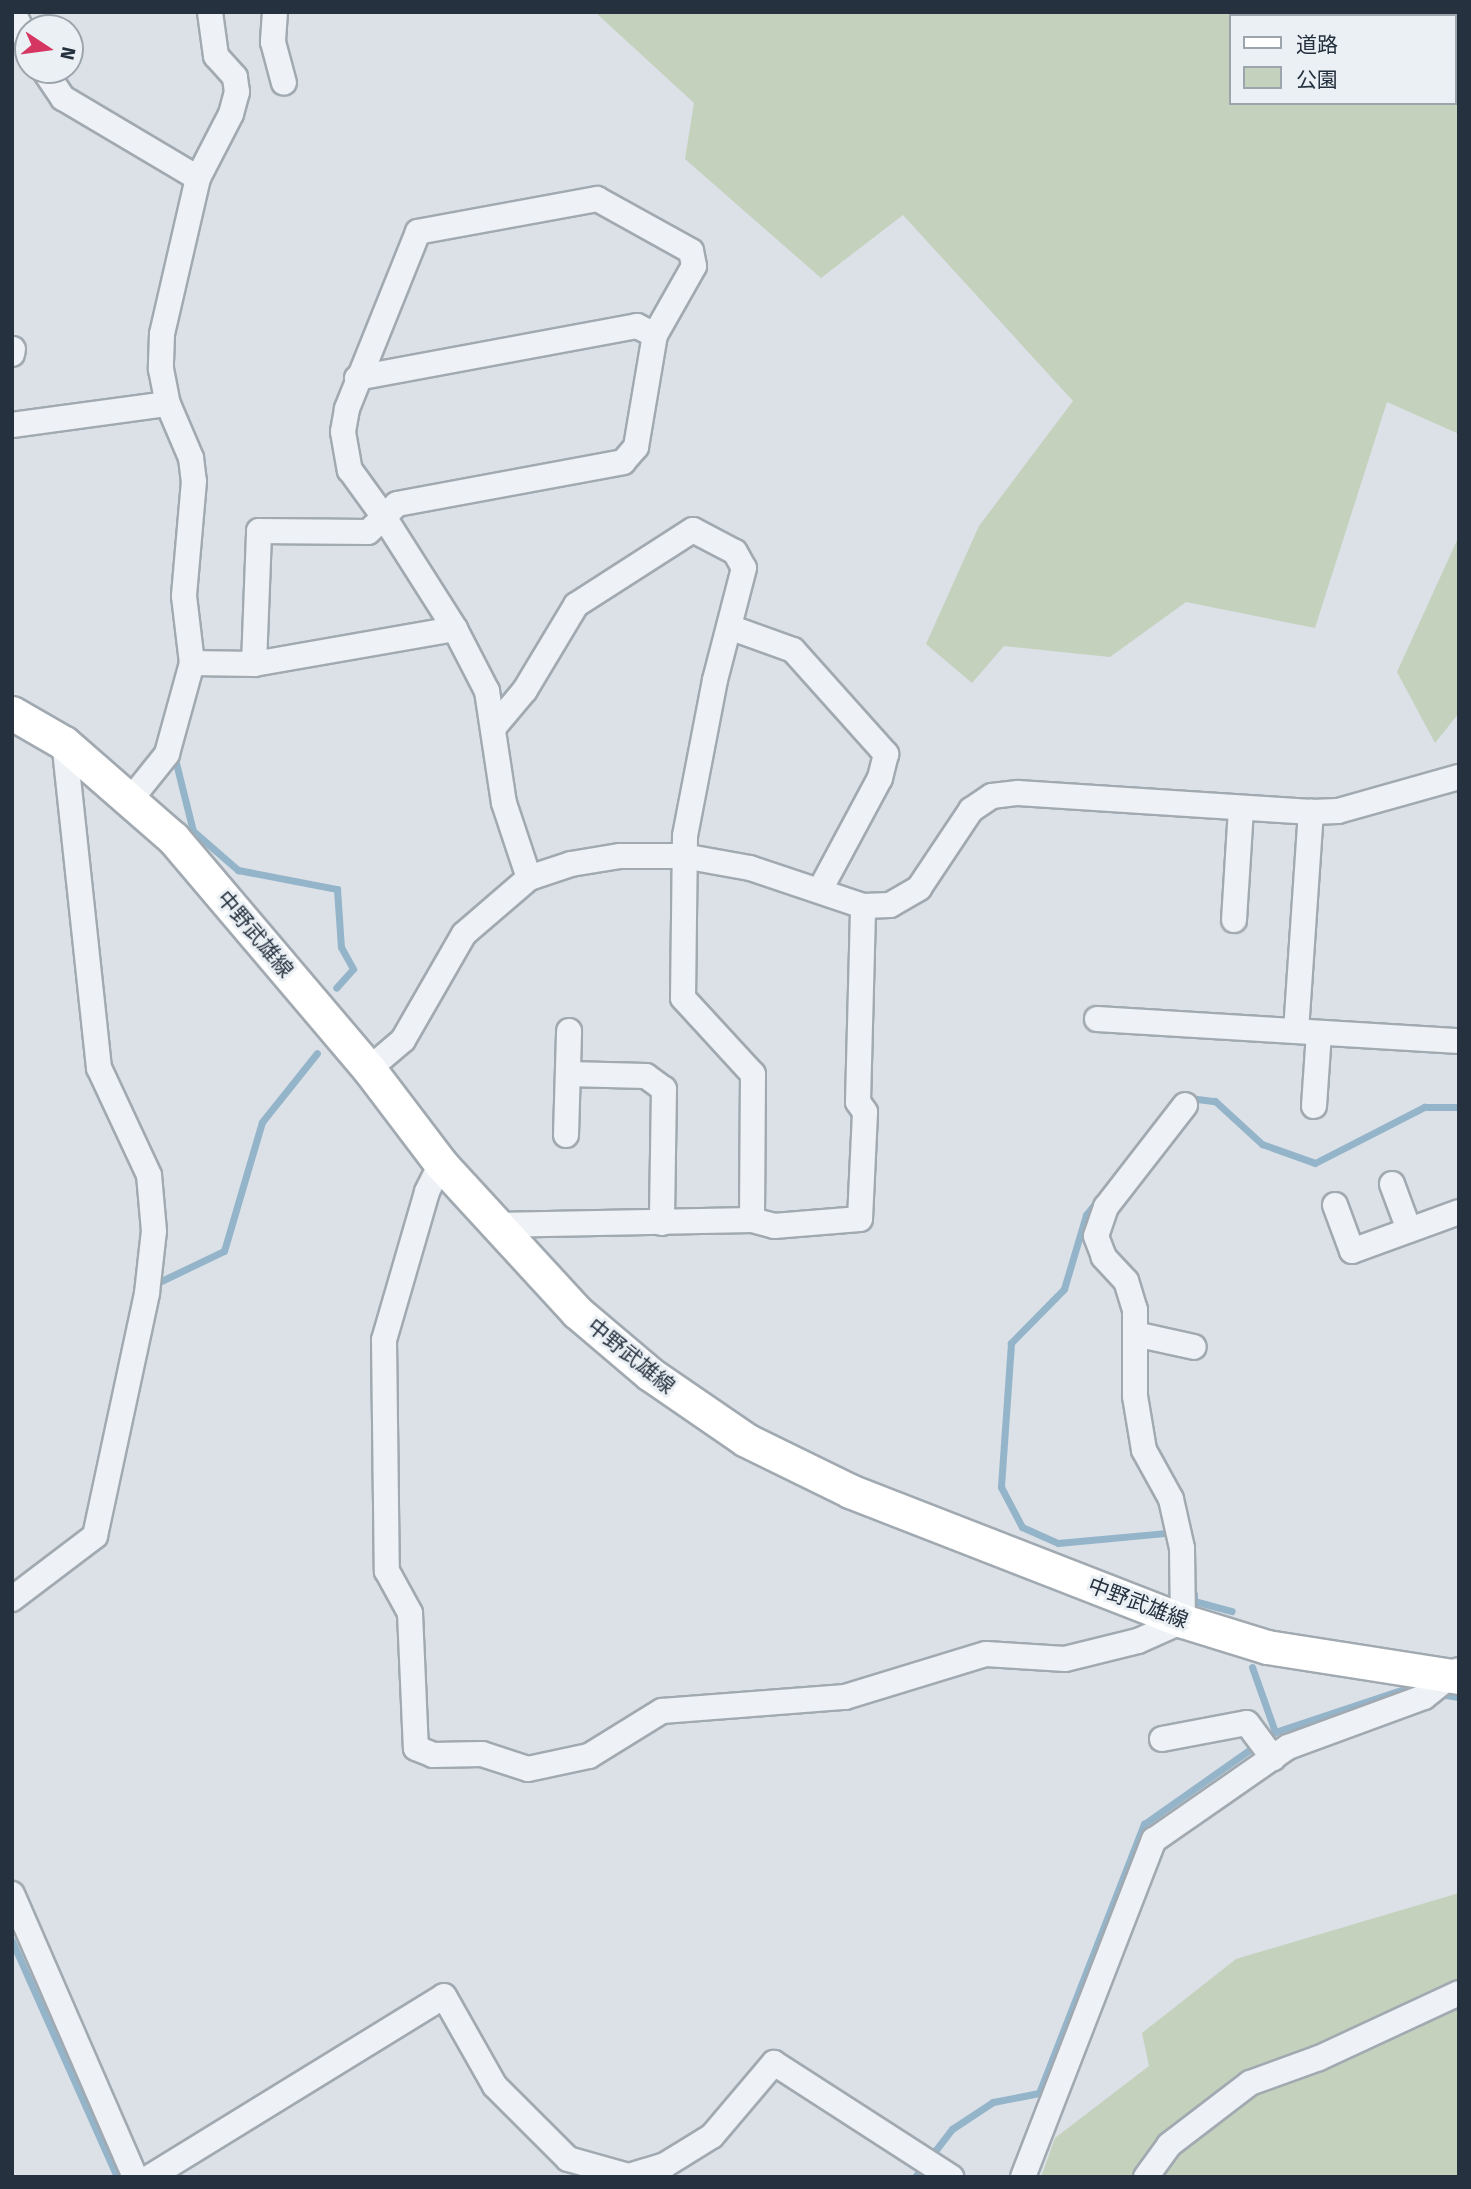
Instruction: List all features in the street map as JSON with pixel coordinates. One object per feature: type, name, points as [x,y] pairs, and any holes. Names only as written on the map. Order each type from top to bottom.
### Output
[{"type":"main road","name":"中野武雄線","points":[[12,713],[64,743],[173,838],[369,1069],[441,1164],[495,1225],[597,1329],[650,1374],[746,1440],[850,1491],[1184,1622],[1267,1647],[1447,1680]]},
{"type":"street","points":[[131,799],[167,754],[192,663],[184,596],[194,481],[191,458],[168,404],[161,369],[162,334],[198,178],[211,145],[231,114],[237,92],[235,77],[216,56],[210,12]]},
{"type":"street","points":[[275,12],[273,43],[285,83]]},
{"type":"street","points":[[54,84],[63,98],[198,178]]},
{"type":"street","points":[[254,664],[259,530],[368,532],[384,517],[397,504],[623,462],[636,447],[655,335],[694,266],[691,251],[597,199],[418,232],[357,378],[343,432],[350,470],[384,517],[455,629],[487,691],[504,803],[529,878]]},
{"type":"street","points":[[357,378],[637,326],[655,335]]},
{"type":"street","points":[[12,354],[13,349]]},
{"type":"street","points":[[12,425],[168,404]]},
{"type":"street","points":[[494,727],[525,690],[576,605],[693,530],[735,552],[744,568],[715,680],[683,856],[683,998],[753,1074],[752,1220]]},
{"type":"street","points":[[730,627],[793,650],[886,754],[880,778],[820,890]]},
{"type":"street","points":[[192,663],[254,664],[455,629]]},
{"type":"street","points":[[12,1599],[96,1525],[147,1293],[154,1231],[149,1175],[99,1068],[64,743]]},
{"type":"street","points":[[369,1069],[403,1040],[464,934],[529,878],[571,864],[620,856],[683,856],[750,868],[863,906],[890,905],[919,888],[971,810],[992,796],[1018,793],[1311,813],[1338,811],[1459,776]]},
{"type":"street","points":[[1234,920],[1241,808]]},
{"type":"street","points":[[1311,813],[1308,1032],[1314,1106]]},
{"type":"street","points":[[495,1225],[752,1220],[774,1226],[860,1219],[865,1112],[858,1102],[863,906]]},
{"type":"street","points":[[1097,1019],[1459,1041]]},
{"type":"street","points":[[566,1135],[569,1031]]},
{"type":"street","points":[[568,1074],[646,1076],[664,1089],[662,1223]]},
{"type":"street","points":[[441,1164],[428,1192],[384,1340],[387,1572],[411,1613],[416,1748],[433,1755],[482,1754],[528,1769],[589,1756],[662,1711],[845,1697],[986,1654],[1065,1659],[1138,1641],[1184,1622],[1182,1548],[1171,1499],[1144,1450],[1135,1396],[1135,1310],[1126,1281],[1104,1257],[1096,1236],[1106,1207],[1185,1105]]},
{"type":"street","points":[[1392,1184],[1409,1230]]},
{"type":"street","points":[[1335,1205],[1352,1251],[1459,1212]]},
{"type":"street","points":[[1135,1334],[1194,1347]]},
{"type":"street","points":[[1023,2177],[1154,1840],[1288,1747],[1447,1680]]},
{"type":"street","points":[[1162,1739],[1247,1723],[1273,1758]]},
{"type":"street","points":[[12,1894],[135,2177]]},
{"type":"street","points":[[1146,2177],[1169,2145],[1250,2083],[1319,2058],[1459,1993]]},
{"type":"street","points":[[150,2177],[444,1996],[495,2086],[568,2159],[629,2176],[666,2165],[712,2136],[774,2063],[935,2168]]},
{"type":"green space","points":[[595,12],[1459,12],[1459,434],[1387,402],[1315,628],[1186,602],[1110,657],[1004,646],[972,683],[926,644],[979,526],[1073,401],[903,215],[821,278],[685,159],[694,103]]},
{"type":"green space","points":[[1459,536],[1459,713],[1435,743],[1397,672]]},
{"type":"green space","points":[[1459,1893],[1459,2177],[1041,2177],[1055,2138],[1149,2066],[1142,2033],[1236,1959]]},
{"type":"waterway","points":[[174,755],[193,831],[238,870],[337,889],[341,947],[353,969],[336,988]]},
{"type":"waterway","points":[[155,1284],[224,1251],[262,1122],[317,1053]]},
{"type":"waterway","points":[[1189,1098],[1215,1101],[1262,1144],[1315,1163],[1424,1107],[1459,1107]]},
{"type":"waterway","points":[[1098,1200],[1086,1215],[1064,1289],[1011,1343],[1001,1487],[1022,1527],[1058,1543],[1165,1533]]},
{"type":"waterway","points":[[1194,1594],[1194,1601],[1232,1611]]},
{"type":"waterway","points":[[1252,1667],[1275,1732]]},
{"type":"waterway","points":[[915,2177],[952,2129],[993,2102],[1039,2093],[1144,1824],[1275,1732],[1404,1689],[1416,1691]]},
{"type":"waterway","points":[[1439,1694],[1459,1697]]},
{"type":"waterway","points":[[12,1941],[117,2177]]}]
